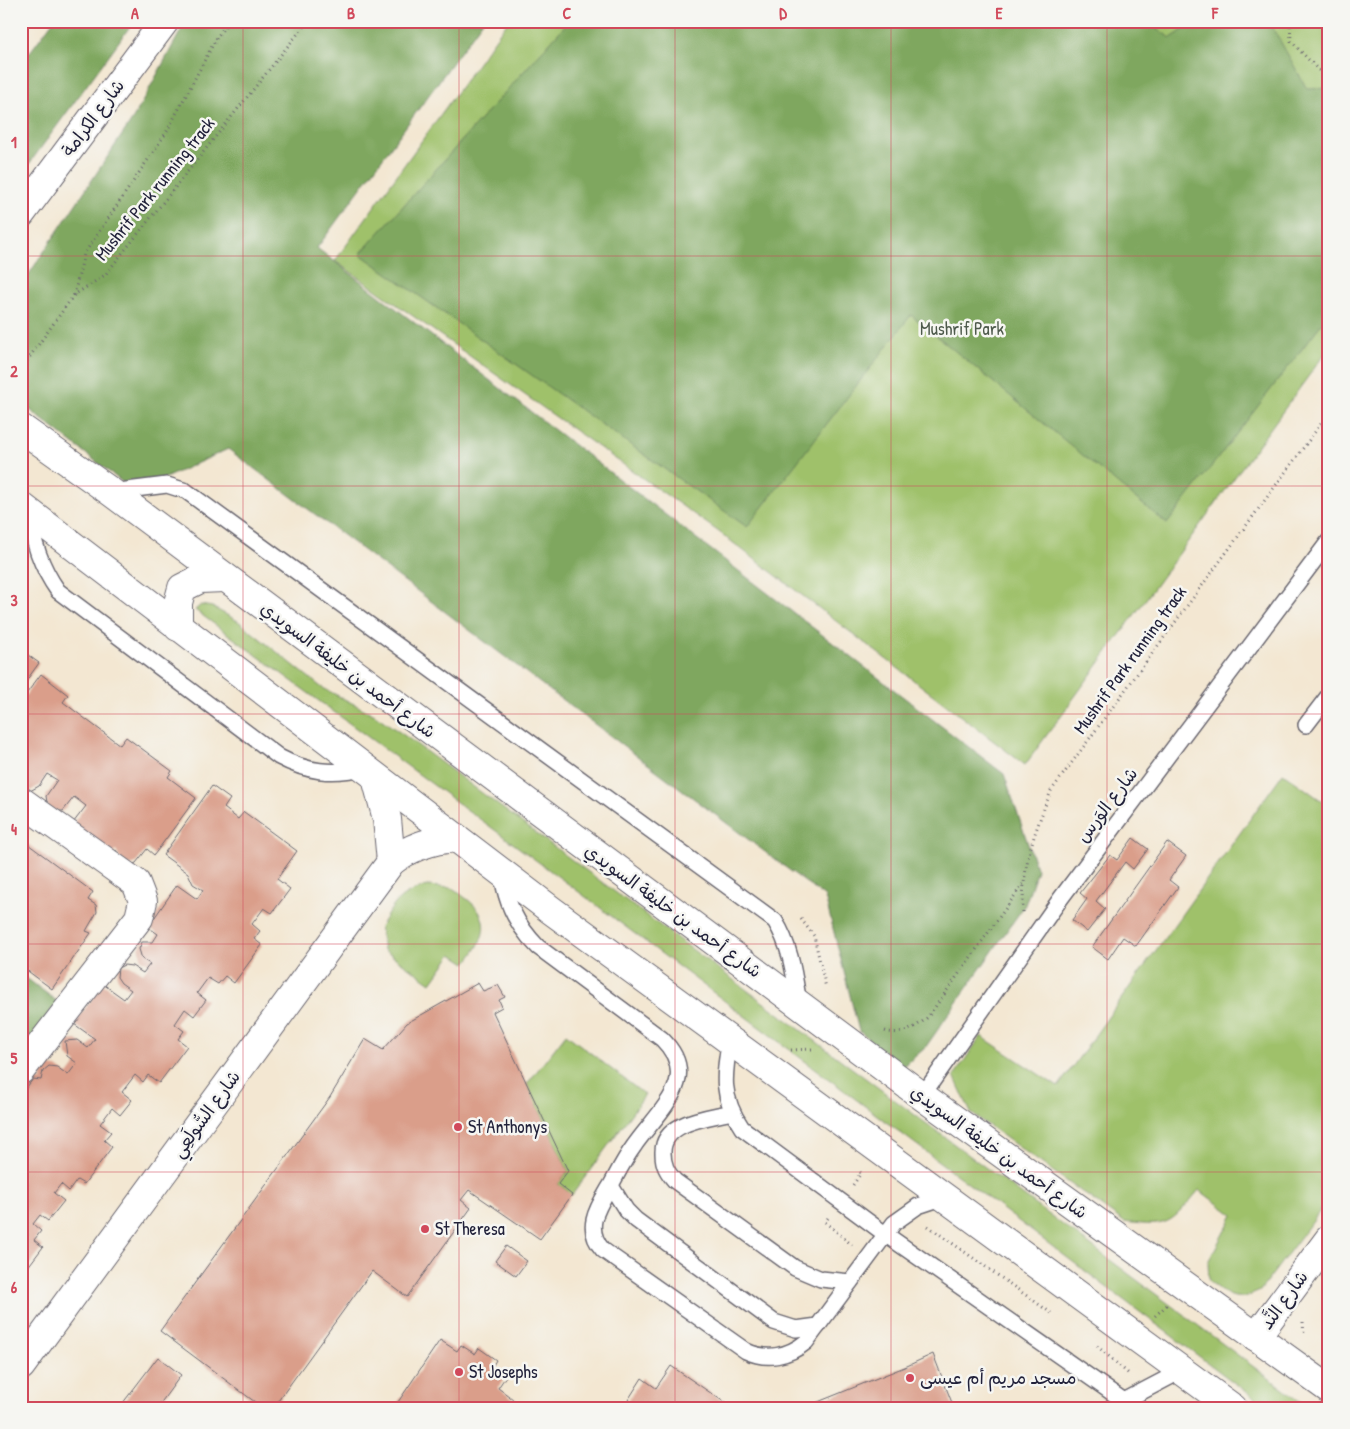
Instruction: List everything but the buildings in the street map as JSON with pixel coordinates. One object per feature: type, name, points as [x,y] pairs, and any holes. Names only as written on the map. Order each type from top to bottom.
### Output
[{"type":"street","name":"شارع الكرامة","points":[[21,214],[165,21]]},
{"type":"street","name":"شارع أحمد بن خليفة السويدي","points":[[21,428],[111,492],[922,1096],[1329,1389]]},
{"type":"street","points":[[26,509],[455,838],[1183,1370],[1221,1404]]},
{"type":"street","points":[[178,627],[178,603],[182,588],[200,579],[224,578]]},
{"type":"street","points":[[369,773],[387,819],[391,862]]},
{"type":"street","points":[[21,801],[136,883],[143,901],[139,918],[21,1070]]},
{"type":"street","name":"شارع السُّولَعِي","points":[[21,1366],[391,862],[402,853],[421,844],[455,838]]},
{"type":"street","name":"شارع النَّد","points":[[1256,1337],[1329,1239]]},
{"type":"lane","points":[[111,492],[167,484],[186,491],[775,921],[785,937],[792,960],[799,1004]]},
{"type":"lane","points":[[26,509],[42,565],[58,591],[279,758],[312,771],[369,773]]},
{"type":"lane","name":"شارع الوَرس","points":[[922,1096],[1061,898],[1329,541]]},
{"type":"lane","points":[[1306,725],[1329,695]]},
{"type":"lane","points":[[502,873],[507,901],[528,937],[538,947],[662,1039],[669,1046],[677,1063],[678,1074],[672,1094],[632,1148],[593,1220],[593,1230],[598,1245],[603,1250],[746,1351],[766,1357],[787,1354],[806,1342],[886,1234],[905,1214],[931,1200],[945,1197]]},
{"type":"lane","points":[[730,1040],[724,1083],[732,1112],[749,1134],[886,1234],[1124,1404],[1145,1390],[1183,1370]]},
{"type":"lane","points":[[732,1112],[685,1124],[675,1129],[667,1138],[663,1149],[663,1161],[667,1172],[676,1181],[795,1268],[821,1279],[850,1282]]},
{"type":"lane","points":[[611,1186],[626,1210],[636,1220],[774,1322],[796,1329],[818,1326]]},
{"type":"path","points":[[74,295],[84,254],[166,133],[217,37],[229,21]]},
{"type":"path","name":"Mushrif Park running track","points":[[21,369],[74,295],[105,275],[308,21]]},
{"type":"path","points":[[1290,21],[1291,41],[1325,77],[1329,76]]},
{"type":"path","name":"Mushrif Park running track","points":[[1024,951],[1023,884],[1031,841],[1051,791],[1329,414]]},
{"type":"path","points":[[881,1030],[902,1032],[916,1028],[928,1017],[1023,884]]},
{"type":"path","points":[[800,918],[814,936],[824,984],[828,992]]},
{"type":"path","points":[[765,1065],[778,1051],[811,1050],[830,1028]]},
{"type":"path","points":[[1009,1283],[1056,1316]]},
{"type":"path","points":[[1095,1344],[1145,1390]]},
{"type":"green space","points":[[53,21],[134,21],[21,175],[21,64]]},
{"type":"green space","points":[[186,21],[483,21],[317,248],[1004,774],[1037,870],[1025,905],[925,1048],[903,1067],[859,1031],[825,897],[228,449],[135,492],[21,403],[21,286],[134,117]]},
{"type":"green space","name":"Mushrif Park","points":[[508,21],[1329,21],[1329,348],[1025,765],[719,532],[335,261]]},
{"type":"green space","name":"Mushrif Park","points":[[569,21],[1144,21],[1171,38],[1197,21],[1269,21],[1307,89],[1329,88],[1329,314],[1167,524],[911,315],[747,527],[360,254]]},
{"type":"green space","points":[[201,605],[212,607],[238,621],[321,687],[375,715],[408,738],[1309,1408],[1268,1408],[571,886],[195,610]]},
{"type":"green space","points":[[1283,773],[1329,806],[1329,1199],[1260,1291],[1244,1297],[1238,1297],[1222,1291],[1209,1281],[1208,1262],[1233,1215],[1199,1190],[1175,1217],[1168,1221],[1151,1224],[1124,1222],[971,1113],[954,1076],[981,1036],[1058,1087]]},
{"type":"green space","points":[[427,886],[455,890],[475,907],[481,915],[483,923],[483,931],[478,947],[466,963],[452,954],[431,983],[384,950],[380,927],[398,900],[417,889]]},
{"type":"green space","points":[[21,974],[58,1002],[21,1051]]},
{"type":"green space","points":[[566,1034],[645,1095],[572,1195],[558,1184],[568,1171],[527,1084]]},
{"type":"place","name":"St Anthonys","points":[[458,1127]]},
{"type":"place","name":"St Theresa","points":[[425,1229]]},
{"type":"place","name":"St Josephs","points":[[459,1372]]},
{"type":"place","name":"مسجد مريم أم عيسى","points":[[910,1378]]}]
